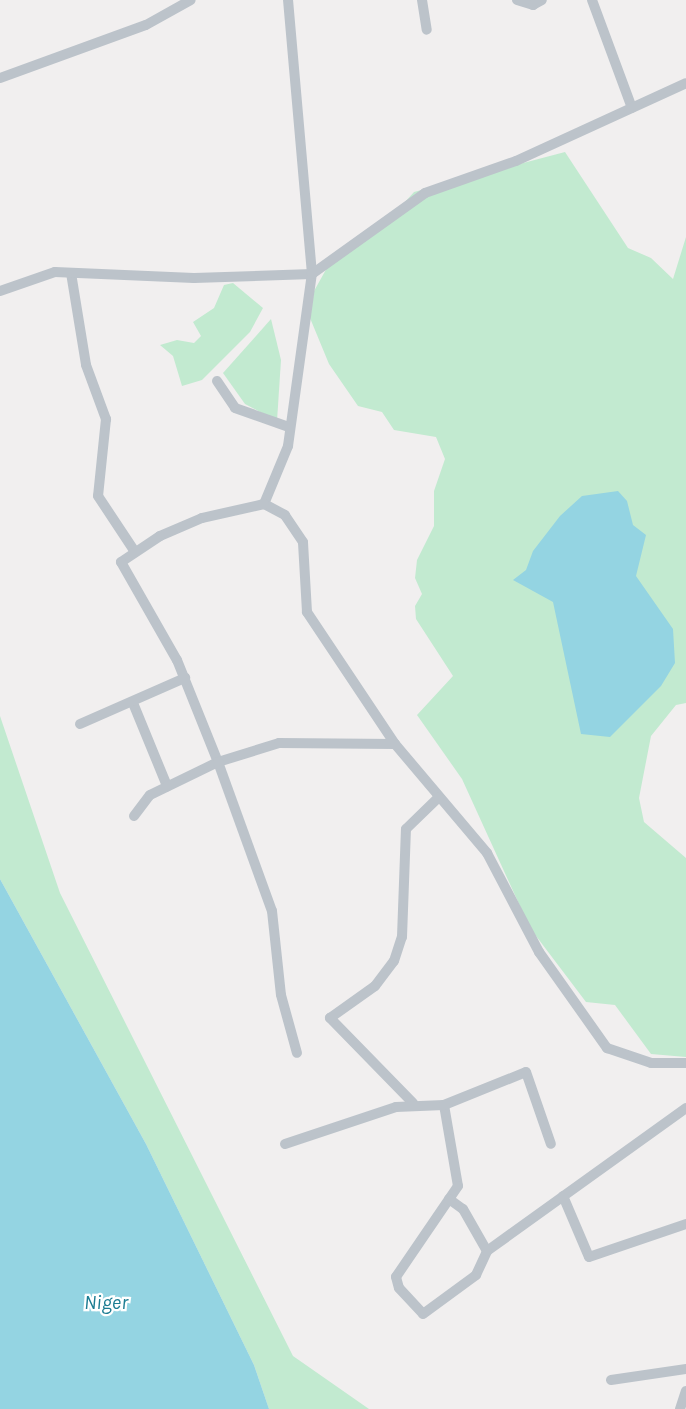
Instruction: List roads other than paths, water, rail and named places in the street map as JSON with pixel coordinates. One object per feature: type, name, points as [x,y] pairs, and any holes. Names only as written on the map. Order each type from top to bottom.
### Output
[{"type":"street","points":[[0,78],[146,25],[191,0]]},
{"type":"street","points":[[264,504],[285,456],[312,274],[288,0]]},
{"type":"street","points":[[422,0],[427,30]]},
{"type":"street","points":[[517,0],[532,5],[542,0]]},
{"type":"street","points":[[592,0],[632,108]]},
{"type":"street","points":[[0,291],[44,274],[194,278],[312,274],[425,193],[516,161],[686,83]]},
{"type":"street","points":[[71,273],[86,365],[106,419],[98,496],[135,552]]},
{"type":"street","points":[[217,381],[236,408],[290,427]]},
{"type":"street","points":[[297,1053],[280,995],[272,911],[219,762],[185,678],[120,566],[135,552],[182,525],[264,504],[289,519],[303,542],[307,612],[394,744],[498,870],[539,952],[607,1048],[651,1063],[686,1063]]},
{"type":"street","points":[[80,724],[133,703],[185,678]]},
{"type":"street","points":[[133,703],[168,786]]},
{"type":"street","points":[[134,816],[150,795],[219,762],[279,743],[394,744]]},
{"type":"street","points":[[412,1103],[330,1018],[375,986],[394,961],[403,927],[406,829],[438,798]]},
{"type":"street","points":[[285,1144],[412,1103],[444,1106],[526,1072],[551,1144]]},
{"type":"street","points":[[444,1106],[458,1186],[397,1271],[399,1288],[420,1313],[429,1313],[476,1275],[487,1251],[686,1108]]},
{"type":"street","points":[[563,1196],[589,1257],[686,1224]]},
{"type":"street","points":[[448,1199],[463,1209],[487,1251]]},
{"type":"street","points":[[611,1380],[686,1369]]},
{"type":"street","points":[[680,1409],[686,1391]]},
{"type":"water","points":[[618,491],[627,501],[633,525],[646,535],[636,576],[673,629],[675,663],[661,686],[610,737],[581,734],[553,602],[513,580],[526,570],[533,551],[560,516],[582,496]]},
{"type":"water","name":"Niger","points":[[0,879],[146,1144],[254,1365],[269,1409],[0,1409]]}]
